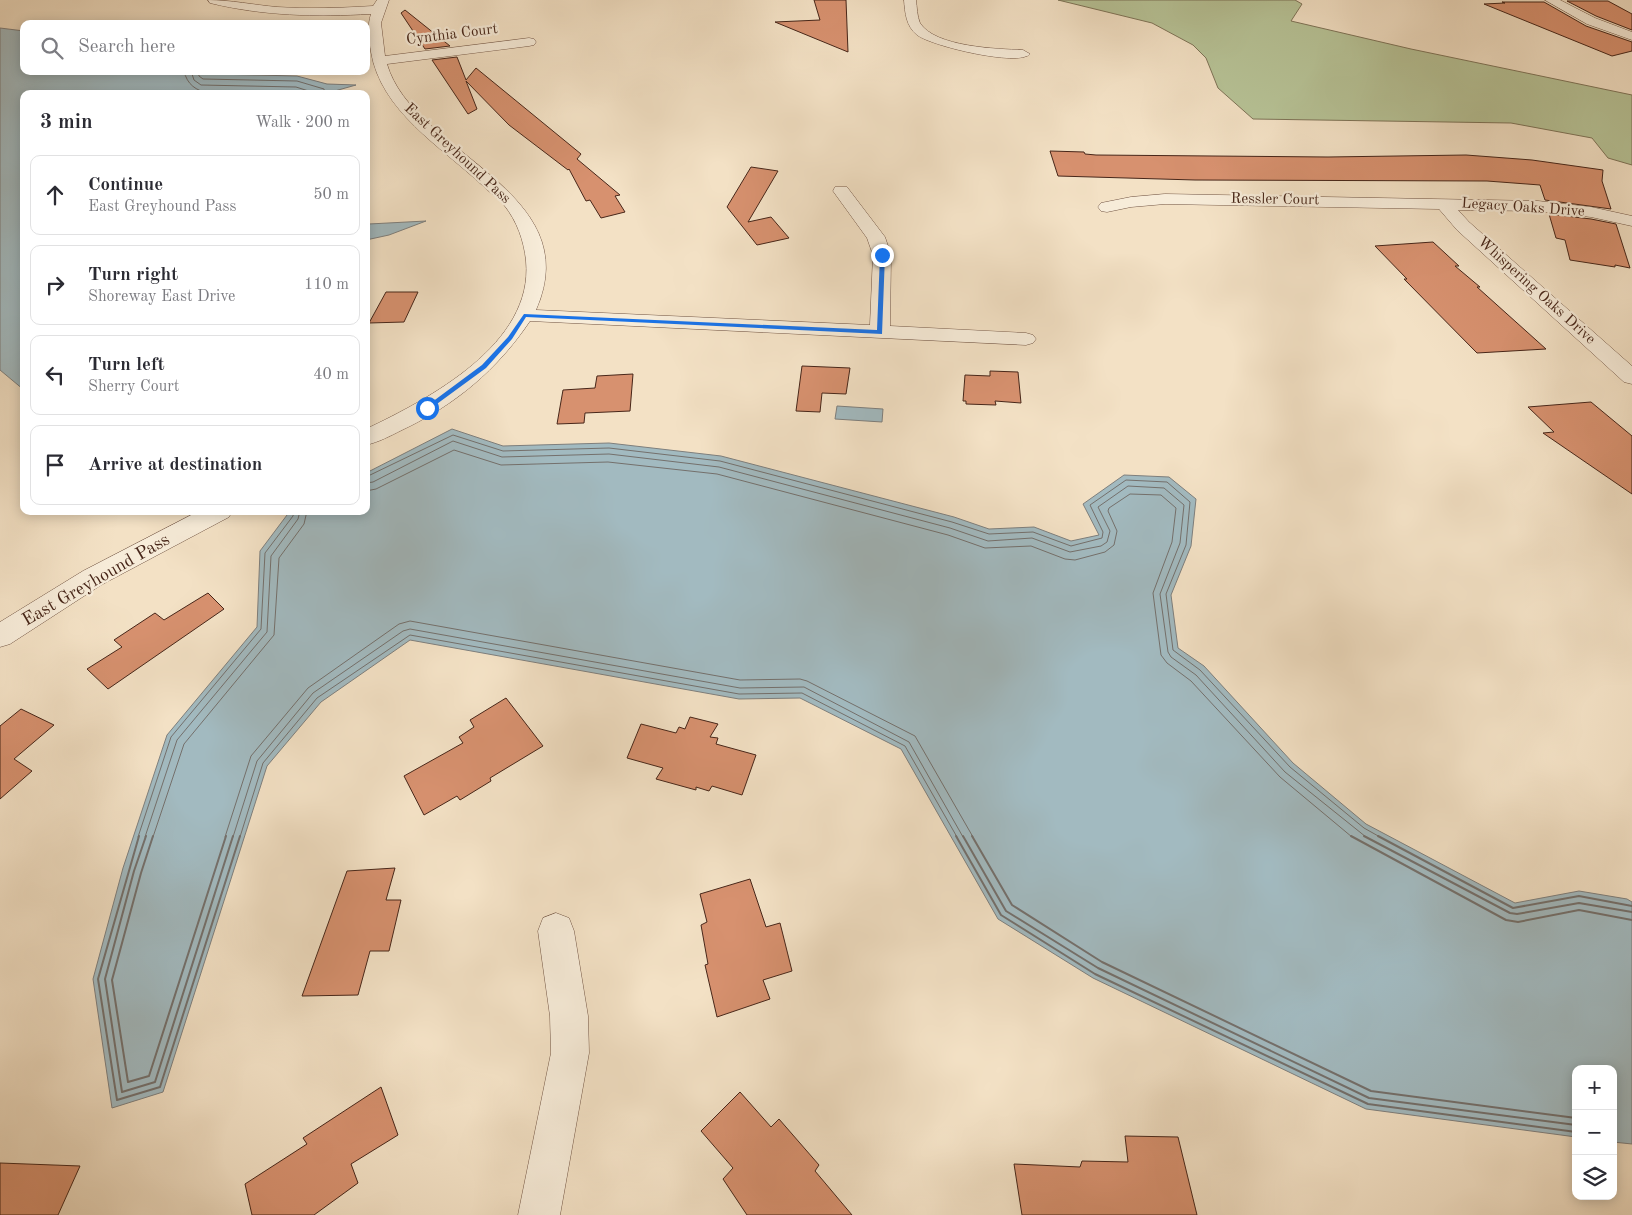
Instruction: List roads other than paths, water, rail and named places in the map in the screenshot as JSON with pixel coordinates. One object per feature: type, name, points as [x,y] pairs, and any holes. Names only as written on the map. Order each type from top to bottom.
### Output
[{"type":"street","points":[[214,0],[246,7],[291,12],[380,5]]},
{"type":"street","points":[[910,0],[914,24],[924,34],[963,48],[1023,54]]},
{"type":"street","points":[[1551,0],[1585,18],[1632,36]]},
{"type":"street","name":"East Greyhound Pass","points":[[370,436],[427,408],[484,367],[504,345],[524,315],[534,288],[537,267],[534,249],[524,224],[511,203],[407,109],[386,81],[379,61],[374,26],[380,5]]},
{"type":"street","name":"Cynthia Court","points":[[379,61],[528,42]]},
{"type":"street","points":[[841,191],[876,237],[882,255],[880,332]]},
{"type":"street","name":"Ressler Court","points":[[1108,207],[1165,199],[1443,203]]},
{"type":"street","name":"Legacy Oaks Drive","points":[[1443,203],[1538,206],[1591,212],[1632,221]]},
{"type":"street","name":"Whispering Oaks Drive","points":[[1443,203],[1463,226],[1632,377]]},
{"type":"street","points":[[524,315],[1026,340]]},
{"type":"street","name":"East Greyhound Pass","points":[[0,636],[92,578],[212,515]]},
{"type":"street","points":[[539,1215],[570,1054],[569,1016],[556,931]]},
{"type":"water","points":[[0,28],[20,30],[20,75],[297,76],[327,84],[356,85],[338,90],[20,90],[20,387],[0,370]]},
{"type":"water","points":[[426,221],[389,235],[370,239],[370,224]]},
{"type":"water","points":[[837,406],[883,409],[882,422],[835,419]]},
{"type":"water","points":[[452,429],[503,446],[609,443],[721,456],[954,517],[989,529],[1034,527],[1071,541],[1099,535],[1083,504],[1124,475],[1169,477],[1196,499],[1191,546],[1171,595],[1178,648],[1204,666],[1293,763],[1366,824],[1515,903],[1579,891],[1627,899],[1632,902],[1632,1144],[1617,1142],[1617,1065],[1572,1065],[1572,1136],[1366,1109],[1093,978],[998,919],[901,749],[800,698],[739,699],[410,640],[321,702],[267,766],[163,1092],[112,1108],[93,979],[123,868],[167,735],[257,627],[260,551],[287,515],[370,515],[370,471]]}]
